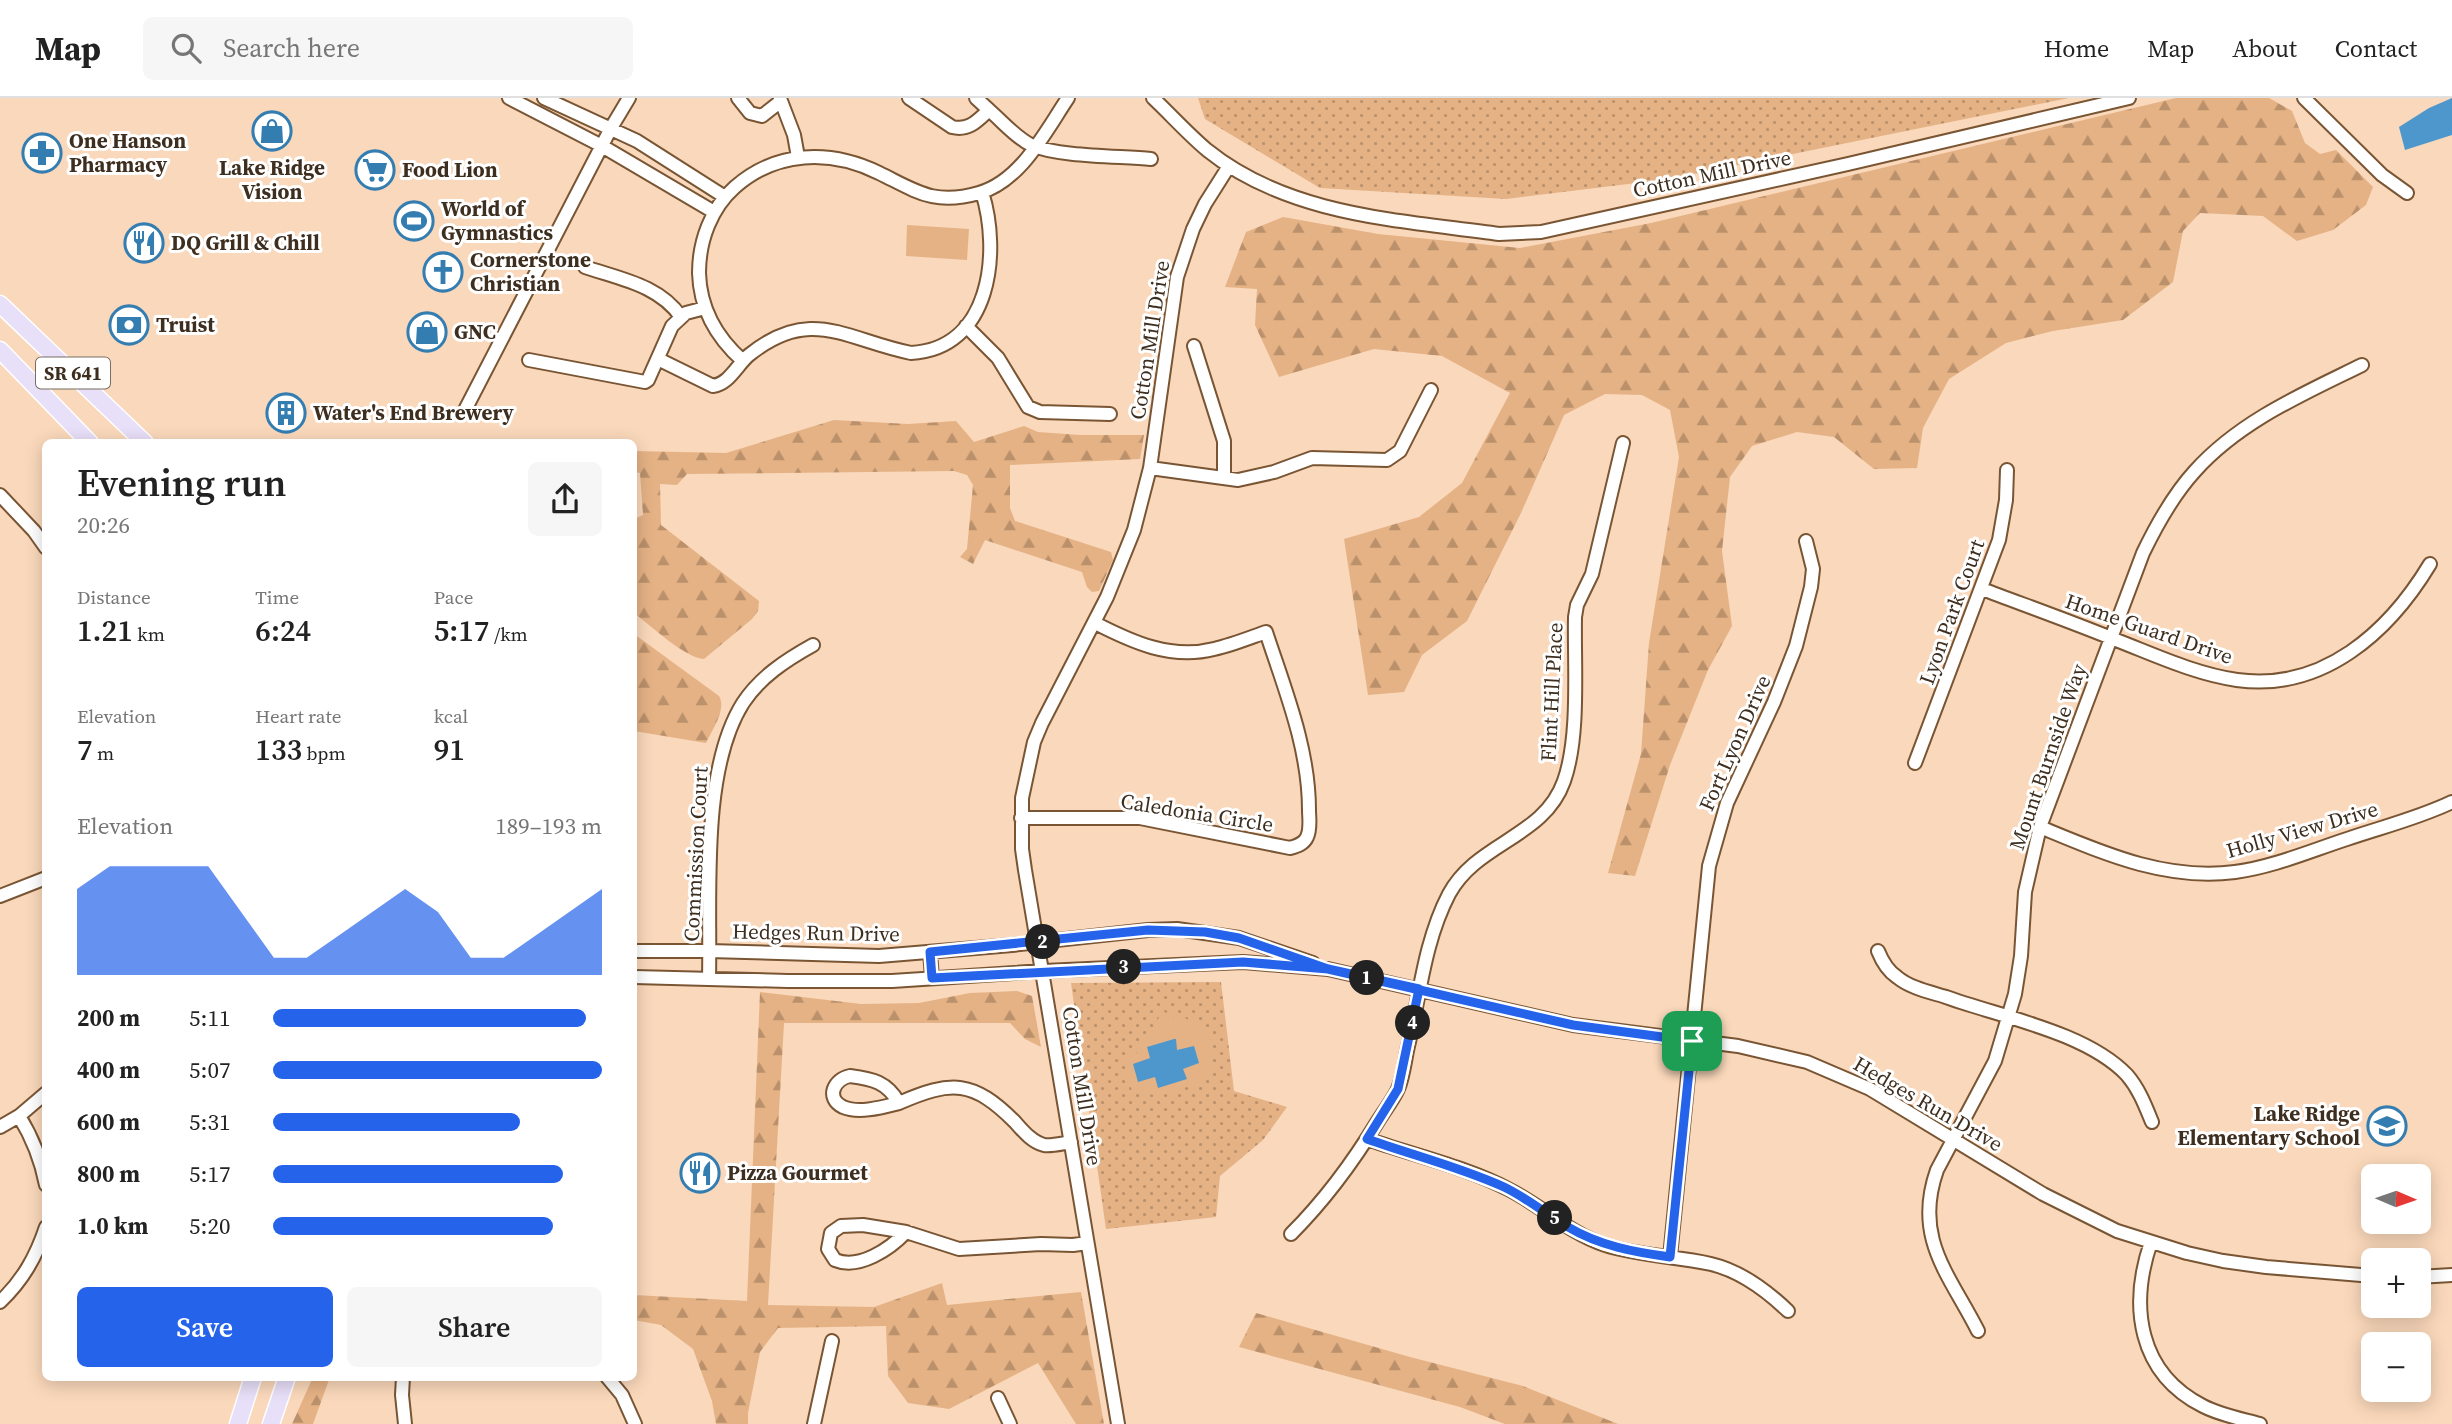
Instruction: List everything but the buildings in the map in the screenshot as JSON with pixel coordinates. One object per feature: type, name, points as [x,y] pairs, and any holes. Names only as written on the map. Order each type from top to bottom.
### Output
[{"type":"main road","name":"SR 641","points":[[0,304],[141,439]]},
{"type":"main road","name":"SR 641","points":[[0,350],[86,439]]},
{"type":"main road","points":[[239,1424],[252,1381]]},
{"type":"main road","points":[[271,1424],[286,1381]]},
{"type":"street","points":[[509,98],[602,146],[714,212]]},
{"type":"street","points":[[544,98],[654,151],[725,197]]},
{"type":"street","points":[[464,412],[629,98]]},
{"type":"street","points":[[738,98],[755,116],[765,115],[780,99],[794,135],[798,157]]},
{"type":"street","points":[[909,98],[960,129],[975,123],[989,110]]},
{"type":"street","points":[[976,98],[1022,140],[1035,146],[1066,152],[1151,159]]},
{"type":"street","points":[[743,361],[717,331],[705,308],[700,282],[700,254],[708,226],[725,197],[742,180],[765,167],[798,157],[823,156],[844,160],[879,173],[921,195],[950,198],[982,192],[1009,177],[1035,146],[1068,98]]},
{"type":"street","points":[[1153,98],[1207,150],[1230,166]]},
{"type":"street","name":"Cotton Mill Drive","points":[[1118,1424],[1022,849],[1021,818],[1026,772],[1034,742],[1095,623],[1132,537],[1150,468],[1177,277],[1193,229],[1205,204],[1230,166],[1263,185],[1325,208],[1517,235],[1848,164],[2129,98]]},
{"type":"street","points":[[2304,98],[2382,175],[2407,193]]},
{"type":"street","points":[[657,359],[713,386],[725,382],[743,361],[765,344],[797,329],[827,329],[911,353],[938,348],[958,336],[981,300],[991,264],[990,224],[982,192]]},
{"type":"street","points":[[585,267],[652,290],[664,297],[681,317]]},
{"type":"street","points":[[529,360],[645,382],[672,326],[686,313],[705,308]]},
{"type":"street","points":[[966,327],[998,358],[1028,407],[1040,412],[1110,414]]},
{"type":"street","points":[[1194,346],[1224,441],[1224,478]]},
{"type":"street","name":"Mount Burnside Way","points":[[1978,1331],[1935,1251],[1930,1232],[1928,1202],[1931,1186],[1995,1061],[2009,1017],[2021,956],[2025,892],[2040,827],[2143,552],[2171,502],[2196,470],[2229,440],[2255,421],[2362,365]]},
{"type":"street","points":[[1150,468],[1238,480],[1312,458],[1387,460],[1400,451],[1431,390]]},
{"type":"street","name":"Flint Hill Place","points":[[1291,1234],[1315,1210],[1367,1139],[1398,1089],[1428,951],[1443,907],[1459,879],[1483,855],[1532,825],[1545,813],[1563,784],[1569,765],[1572,730],[1577,605],[1592,574],[1623,443]]},
{"type":"street","name":"Lyon Park Court","points":[[1915,763],[1999,540],[2006,500],[2007,470]]},
{"type":"street","points":[[3,503],[34,531],[42,542]]},
{"type":"street","name":"Fort Lyon Drive","points":[[1670,1257],[1709,866],[1727,803],[1797,646],[1813,569],[1805,541]]},
{"type":"street","name":"Home Guard Drive","points":[[1982,589],[2169,661],[2219,677],[2258,681],[2293,677],[2336,661],[2369,639],[2402,605],[2430,564]]},
{"type":"street","name":"Caledonia Circle","points":[[1021,818],[1140,818],[1290,848],[1307,837],[1309,802],[1302,746],[1266,632],[1213,649],[1182,652],[1147,647],[1095,623]]},
{"type":"street","name":"Commission Court","points":[[709,978],[714,806],[719,763],[726,739],[743,704],[762,680],[793,656],[813,645]]},
{"type":"street","name":"Holly View Drive","points":[[2040,827],[2136,864],[2187,873],[2236,872],[2282,860],[2452,802]]},
{"type":"street","points":[[0,896],[42,880]]},
{"type":"street","name":"Hedges Run Drive","points":[[637,951],[850,957],[930,952],[1148,930],[1205,932],[1239,938],[1328,969],[1573,1025],[1770,1052],[1807,1062],[1870,1089],[2043,1194],[2117,1231],[2187,1253],[2255,1266],[2361,1275]]},
{"type":"street","points":[[1878,951],[1888,969],[1907,984],[2068,1038],[2116,1065],[2136,1086],[2152,1122]]},
{"type":"street","points":[[930,952],[932,978]]},
{"type":"street","name":"Hedges Run Drive","points":[[637,976],[851,982],[1243,962],[1328,969]]},
{"type":"street","points":[[899,1103],[892,1091],[872,1079],[847,1076],[833,1088],[835,1100],[846,1108],[866,1109],[899,1103],[936,1088],[964,1088],[990,1099],[1034,1140],[1051,1145],[1071,1142]]},
{"type":"street","points":[[0,1127],[19,1116],[42,1096]]},
{"type":"street","points":[[19,1116],[38,1152],[42,1168]]},
{"type":"street","points":[[1367,1139],[1482,1177],[1506,1188],[1566,1226],[1606,1245],[1713,1265],[1737,1274],[1788,1311]]},
{"type":"street","points":[[906,1231],[890,1247],[863,1259],[841,1262],[830,1255],[828,1249],[831,1233],[841,1226],[873,1226],[906,1231],[959,1248],[1087,1243]]},
{"type":"street","points":[[0,1302],[29,1268],[42,1237]]},
{"type":"street","points":[[2151,1242],[2141,1279],[2139,1299],[2141,1327],[2153,1357],[2169,1380],[2190,1399],[2206,1408],[2260,1424]]},
{"type":"street","points":[[2431,1276],[2452,1275]]},
{"type":"street","points":[[814,1424],[832,1341]]},
{"type":"street","points":[[403,1381],[405,1424]]},
{"type":"street","points":[[610,1381],[622,1395],[635,1424]]},
{"type":"street","points":[[998,1398],[1010,1424]]},
{"type":"green space","points":[[1198,98],[2069,98],[1669,179],[1506,199],[1320,188],[1205,119]]},
{"type":"green space","points":[[2176,98],[2269,98],[2292,111],[2305,143],[2320,154],[2336,150],[2373,187],[2366,205],[2333,230],[2297,241],[2263,216],[2200,213],[2183,231],[2173,282],[2123,320],[2053,331],[2006,343],[1949,379],[1923,428],[1917,468],[1874,469],[1834,437],[1797,432],[1752,446],[1730,477],[1722,551],[1732,626],[1708,670],[1670,765],[1635,876],[1608,873],[1641,754],[1649,643],[1679,457],[1670,410],[1642,395],[1605,394],[1564,415],[1521,513],[1467,621],[1422,655],[1404,692],[1368,695],[1344,539],[1419,517],[1462,483],[1510,393],[1442,356],[1374,349],[1279,377],[1255,325],[1257,289],[1225,287],[1246,232],[1283,217],[1378,234],[1520,248],[1651,223]]},
{"type":"green space","points":[[907,225],[969,229],[967,260],[906,256]]},
{"type":"green space","points":[[834,420],[908,424],[956,421],[974,442],[1024,426],[1038,432],[1144,435],[1140,459],[1010,465],[1010,508],[1015,521],[1111,552],[1113,560],[1099,591],[1092,592],[1087,587],[1082,572],[985,540],[973,564],[960,557],[967,549],[973,485],[967,475],[954,471],[687,474],[677,485],[660,484],[661,525],[759,601],[758,611],[752,619],[704,659],[687,653],[637,616],[637,518],[643,515],[637,451],[726,453]]},
{"type":"green space","points":[[637,636],[719,696],[720,713],[706,743],[637,732]]},
{"type":"green space","points":[[1221,982],[1234,1091],[1287,1107],[1263,1140],[1220,1176],[1216,1217],[1106,1229],[1071,983]]},
{"type":"green space","points":[[1017,991],[1032,996],[1041,1047],[1025,1039],[1010,1023],[784,1023],[768,1305],[874,1307],[942,1283],[947,1305],[1081,1292],[1104,1424],[1076,1424],[1038,1363],[949,1409],[908,1403],[888,1376],[886,1326],[778,1328],[760,1352],[748,1424],[716,1424],[712,1401],[693,1349],[661,1325],[637,1321],[637,1295],[747,1301],[760,992],[861,1004],[919,1003],[970,993]]},
{"type":"green space","points":[[1163,1011],[1179,1021],[1182,1016],[1209,1033],[1209,1078],[1160,1096],[1132,1091],[1124,1061],[1134,1057]]},
{"type":"green space","points":[[1256,1313],[1523,1386],[1618,1424],[1505,1424],[1460,1407],[1239,1347]]},
{"type":"green space","points":[[311,1381],[329,1381],[313,1424],[292,1424]]},
{"type":"water","points":[[2452,98],[2452,135],[2405,150],[2399,127],[2429,108]]},
{"type":"water","points":[[1174,1039],[1177,1050],[1194,1046],[1199,1063],[1183,1069],[1187,1079],[1158,1088],[1155,1077],[1138,1082],[1133,1064],[1150,1058],[1147,1047]]},
{"type":"place","name":"Lake Ridge Vision","points":[[272,131]]},
{"type":"place","name":"One Hanson Pharmacy","points":[[42,153]]},
{"type":"place","name":"Food Lion","points":[[375,170]]},
{"type":"place","name":"World of Gymnastics","points":[[414,221]]},
{"type":"place","name":"DQ Grill & Chill","points":[[144,243]]},
{"type":"place","name":"Cornerstone Christian","points":[[443,272]]},
{"type":"place","name":"Truist","points":[[129,325]]},
{"type":"place","name":"GNC","points":[[427,332]]},
{"type":"place","name":"Water's End Brewery","points":[[286,413]]},
{"type":"place","name":"Lake Ridge Elementary School","points":[[2387,1126]]},
{"type":"place","name":"Pizza Gourmet","points":[[700,1173]]},
{"type":"route","points":[[1692,1041],[1573,1025],[1419,989],[1328,969],[1239,938],[1205,932],[1148,930],[930,952],[932,978],[1243,962],[1328,969],[1419,989],[1398,1089],[1367,1139],[1482,1177],[1529,1201],[1585,1237],[1627,1251],[1670,1257],[1692,1041]]}]
